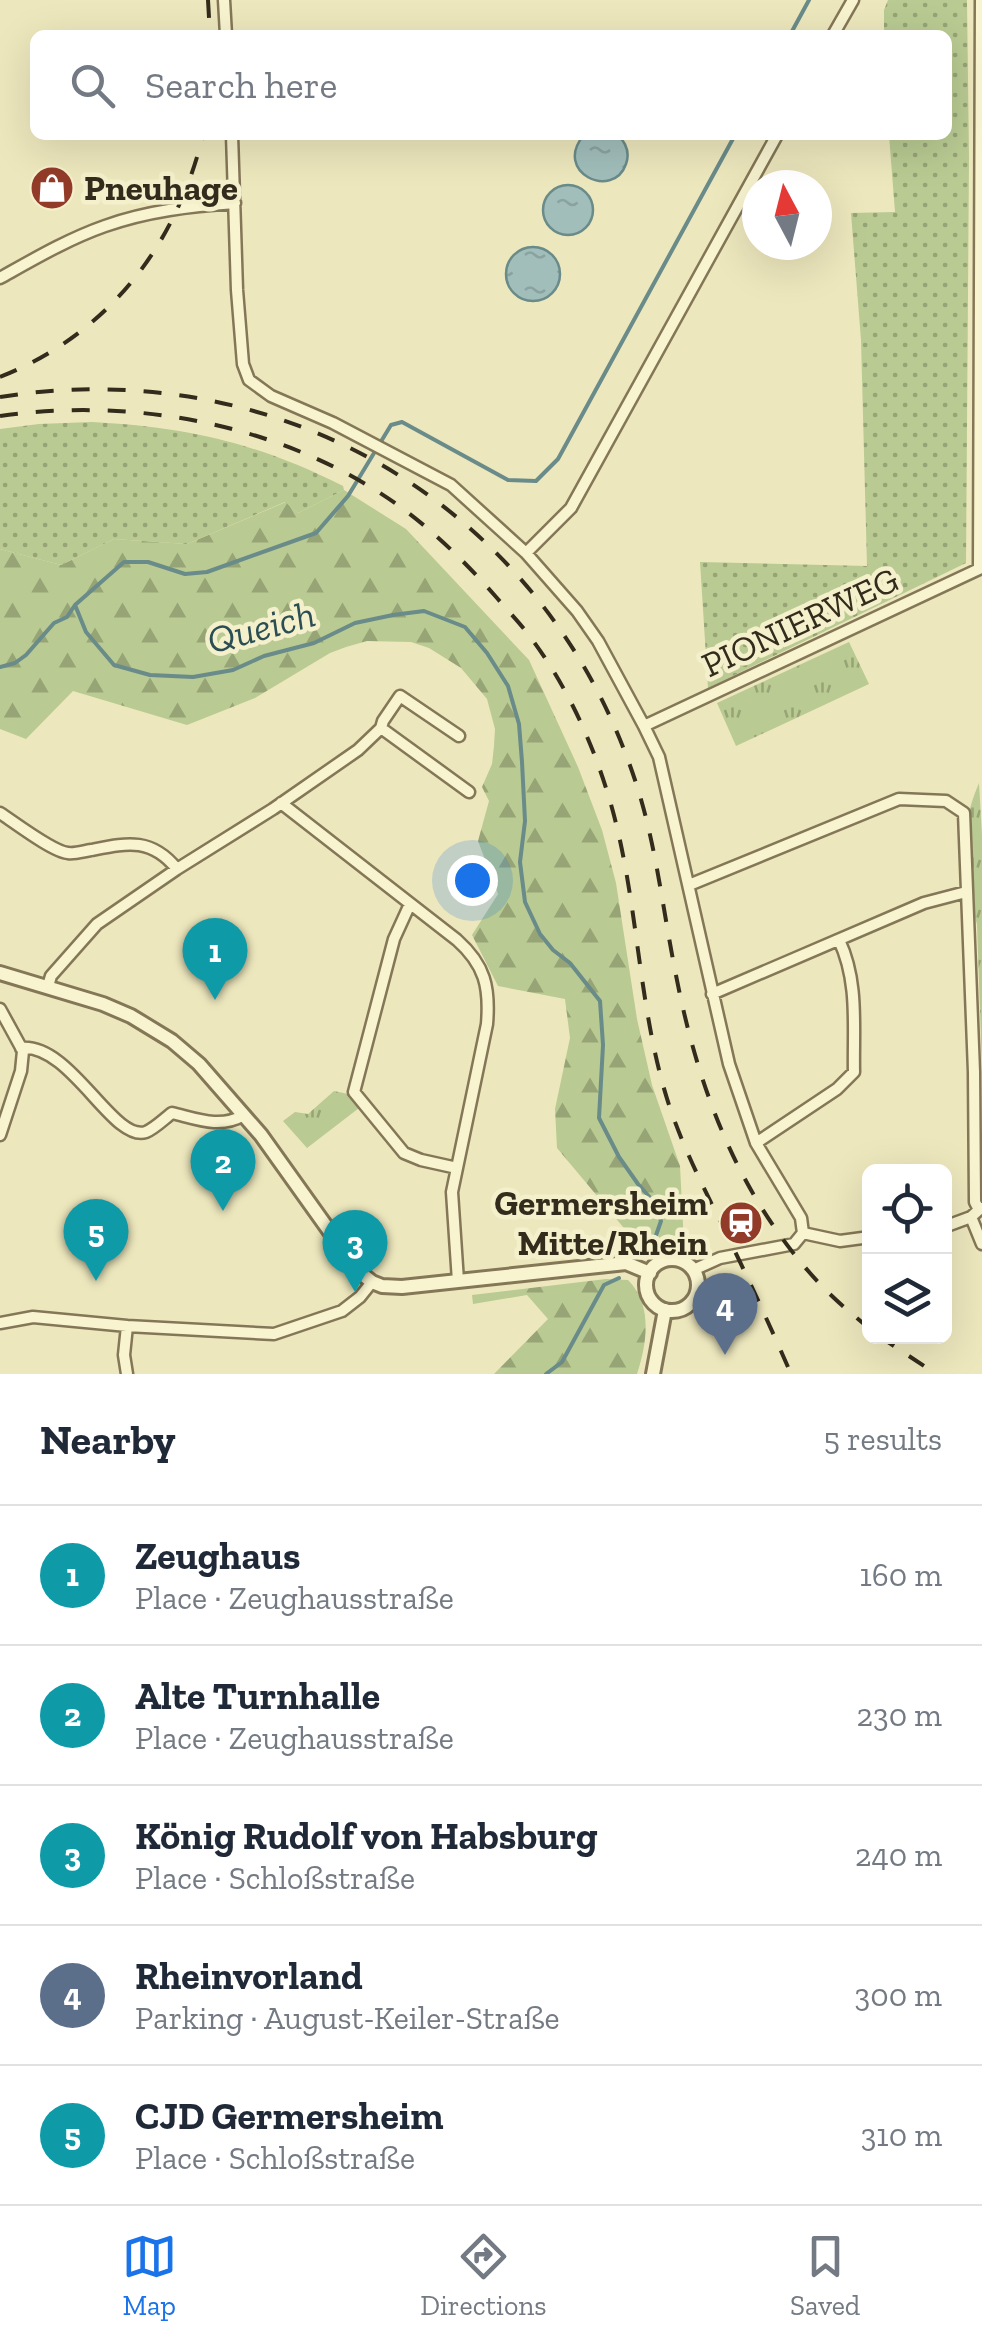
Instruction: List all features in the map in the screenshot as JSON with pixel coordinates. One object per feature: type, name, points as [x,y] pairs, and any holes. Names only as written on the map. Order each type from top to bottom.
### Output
[{"type":"street","points":[[224,0],[226,30]]},
{"type":"street","points":[[836,30],[853,0]]},
{"type":"street","points":[[980,568],[981,0]]},
{"type":"street","points":[[232,140],[243,364],[249,380],[270,396],[373,442],[450,485],[526,553],[598,642],[658,757],[729,1064],[756,1143],[801,1218],[803,1233],[794,1244],[720,1258],[693,1270]]},
{"type":"street","points":[[526,553],[571,508],[775,140]]},
{"type":"street","points":[[0,278],[66,242],[106,226],[179,207],[235,203]]},
{"type":"street","name":"PIONIERWEG","points":[[644,726],[980,568]]},
{"type":"street","points":[[48,986],[52,976],[97,924],[358,750],[381,728],[382,720],[400,696],[459,736]]},
{"type":"street","points":[[381,728],[469,792]]},
{"type":"street","points":[[689,886],[899,799],[946,801],[964,813],[975,1202],[982,1244]]},
{"type":"street","points":[[281,803],[470,952],[486,982],[487,1024],[451,1203],[458,1281]]},
{"type":"street","points":[[0,813],[62,852],[134,844],[158,850],[177,869]]},
{"type":"street","points":[[712,994],[924,903],[966,892]]},
{"type":"street","points":[[410,904],[394,939],[354,1092],[404,1153],[457,1168]]},
{"type":"street","points":[[756,1143],[854,1072],[853,982],[840,940]]},
{"type":"street","points":[[0,973],[132,1016],[172,1040],[199,1064],[262,1136],[352,1264],[372,1282],[392,1287],[617,1264],[644,1269],[672,1260],[693,1270],[698,1285],[694,1300],[681,1310],[665,1310],[648,1294],[644,1269]]},
{"type":"street","points":[[0,1009],[21,1048],[20,1071],[0,1135]]},
{"type":"street","points":[[21,1048],[35,1048],[56,1060],[116,1120],[134,1132],[147,1131],[172,1113],[217,1124],[244,1115]]},
{"type":"street","points":[[952,1223],[978,1211]]},
{"type":"street","points":[[803,1233],[840,1241],[862,1238]]},
{"type":"street","points":[[0,1323],[33,1317],[274,1334],[342,1310],[372,1282]]},
{"type":"street","points":[[653,1374],[665,1310]]},
{"type":"street","points":[[127,1374],[124,1354],[128,1326]]},
{"type":"green space","points":[[888,0],[967,0],[966,563],[708,688],[700,562],[867,566],[861,340],[851,213],[895,212],[889,140],[952,140],[952,30],[884,30]]},
{"type":"green space","points":[[92,422],[191,433],[251,448],[312,471],[344,490],[298,513],[285,502],[187,544],[114,539],[61,565],[0,549],[0,429]]},
{"type":"green space","points":[[344,490],[406,529],[529,660],[578,767],[602,830],[616,883],[637,1019],[652,1085],[680,1166],[684,1244],[677,1248],[644,1252],[557,1148],[555,1109],[570,1038],[565,999],[498,986],[472,935],[498,894],[478,841],[489,801],[482,787],[492,764],[495,729],[487,699],[461,668],[411,642],[367,641],[330,653],[255,698],[187,725],[73,691],[26,739],[0,729],[0,549],[61,565],[114,539],[187,544],[286,502],[298,513]]},
{"type":"green space","points":[[849,642],[869,684],[736,746],[717,703]]},
{"type":"green space","points":[[979,783],[982,1068],[977,924],[968,847],[969,816]]},
{"type":"green space","points":[[334,1091],[348,1094],[359,1108],[307,1148],[283,1121],[295,1112],[308,1114]]},
{"type":"green space","points":[[606,1279],[628,1280],[641,1301],[646,1325],[637,1374],[494,1374],[548,1319],[527,1295],[473,1304],[472,1295]]},
{"type":"water","points":[[581,140],[622,140],[628,156],[619,175],[599,181],[580,170],[575,160]]},
{"type":"water","points":[[568,185],[586,192],[593,210],[586,228],[568,235],[550,228],[543,210],[550,192]]},
{"type":"water","points":[[533,247],[552,255],[560,274],[552,293],[533,301],[514,293],[506,274],[514,255]]},
{"type":"waterway","name":"Queich","points":[[793,30],[809,0]]},
{"type":"waterway","name":"Queich","points":[[0,667],[26,655],[54,623],[67,617],[75,605],[124,562],[148,562],[185,574],[207,572],[316,533],[348,496],[391,425],[402,422],[508,480],[536,481],[558,459],[732,140]]},
{"type":"waterway","name":"Queich","points":[[75,605],[86,632],[114,665],[150,675],[193,677],[233,670],[264,656],[314,643],[355,623],[393,615],[424,611],[465,627],[508,686],[519,724],[522,762],[525,821],[520,862],[525,902],[540,934],[570,963],[600,1001],[603,1045],[599,1118],[619,1157],[653,1201],[661,1221],[650,1247]]},
{"type":"waterway","name":"Queich","points":[[546,1374],[562,1362],[604,1285],[619,1278]]},
{"type":"railway","points":[[208,0],[210,30]]},
{"type":"railway","points":[[0,377],[73,337],[132,282],[175,214],[202,140]]},
{"type":"railway","points":[[0,397],[105,389],[206,400],[301,427],[390,470],[469,527],[537,599],[593,684],[635,780],[653,849],[683,1009],[724,1135],[742,1174],[790,1249],[825,1289],[862,1322]]},
{"type":"railway","points":[[0,416],[48,411],[144,413],[240,431],[286,446],[372,488],[423,524],[483,582],[523,628],[567,695],[596,758],[620,838],[650,1030],[669,1105],[791,1374]]},
{"type":"railway","points":[[891,1344],[936,1374]]},
{"type":"place","name":"Pneuhage","points":[[52,188]]},
{"type":"place","name":"Zeughaus","points":[[215,1000]]},
{"type":"place","name":"Alte Turnhalle","points":[[223,1211]]},
{"type":"place","name":"Germersheim Mitte/Rhein","points":[[741,1223]]},
{"type":"place","name":"CJD Germersheim","points":[[96,1281]]},
{"type":"place","name":"König Rudolf von Habsburg","points":[[355,1292]]},
{"type":"place","name":"Rheinvorland","points":[[725,1355]]}]
